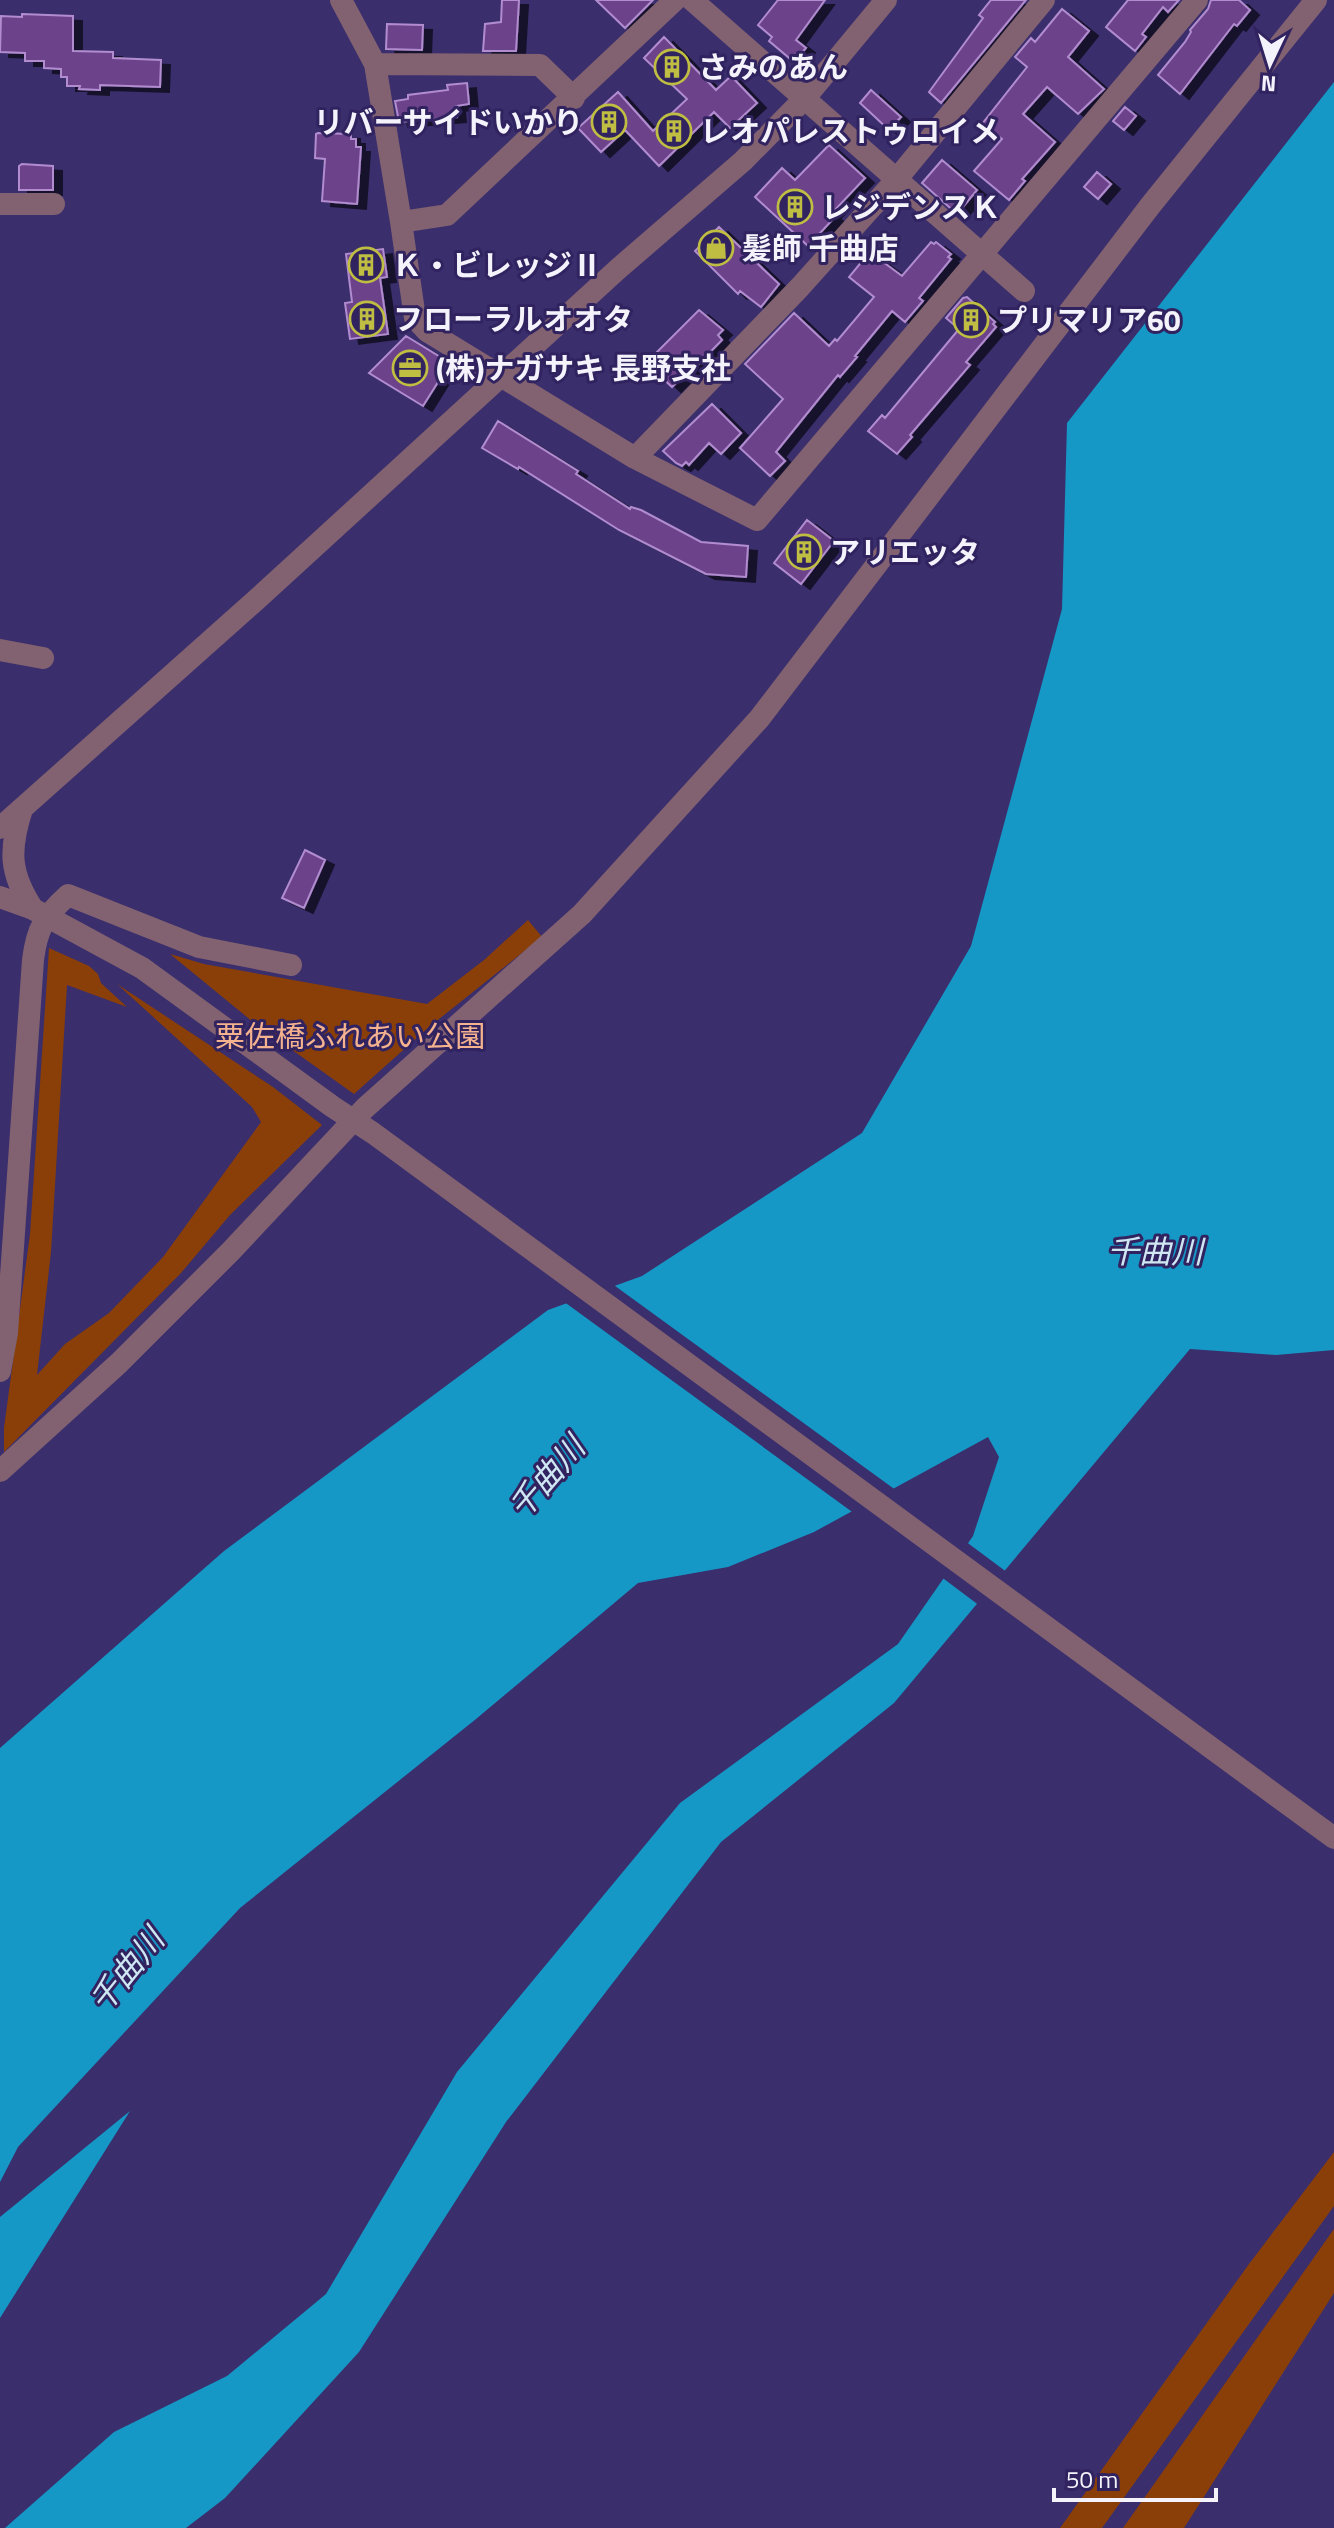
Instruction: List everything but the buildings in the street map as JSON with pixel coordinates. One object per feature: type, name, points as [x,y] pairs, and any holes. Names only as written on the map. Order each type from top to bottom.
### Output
[{"type":"street","points":[[341,0],[375,64],[415,318],[427,331],[635,458],[757,520],[1197,0]]},
{"type":"street","points":[[401,222],[447,215],[675,0]]},
{"type":"street","points":[[692,0],[1024,291]]},
{"type":"street","points":[[0,828],[743,161],[805,98],[886,0]]},
{"type":"street","points":[[635,458],[800,287],[896,180],[1044,0]]},
{"type":"street","points":[[0,1471],[119,1363],[231,1251],[354,1120],[582,914],[759,719],[1150,206],[1316,0]]},
{"type":"street","points":[[375,64],[540,65],[574,98]]},
{"type":"street","points":[[0,204],[54,204]]},
{"type":"street","points":[[0,650],[43,658]]},
{"type":"street","points":[[0,1371],[7,1333],[33,960],[39,913],[21,890],[13,864],[12,838],[23,808]]},
{"type":"street","points":[[39,913],[68,895],[199,947],[291,965]]},
{"type":"street","points":[[0,897],[39,913],[142,968],[373,1133],[1334,1838]]},
{"type":"green space","name":"粟佐橋ふれあい公園","points":[[528,920],[542,937],[429,1027],[354,1094],[253,1022],[170,954],[204,964],[427,1004],[484,960]]},
{"type":"green space","points":[[49,948],[89,966],[98,974],[101,983],[127,1007],[67,985],[51,1252],[37,1375],[65,1344],[109,1313],[163,1257],[261,1122],[252,1107],[117,984],[273,1087],[322,1125],[230,1215],[181,1273],[4,1452],[4,1428],[30,1234]]},
{"type":"green space","points":[[1334,2152],[1334,2206],[1102,2528],[1060,2528],[1249,2264]]},
{"type":"green space","points":[[1334,2229],[1334,2293],[1184,2528],[1123,2528]]},
{"type":"water","name":"千曲川","points":[[1334,82],[1334,1350],[1276,1355],[1190,1349],[894,1703],[721,1842],[506,2122],[359,2352],[225,2498],[186,2528],[5,2528],[114,2432],[227,2376],[326,2294],[457,2072],[680,1803],[898,1644],[973,1536],[999,1457],[988,1437],[814,1532],[728,1567],[638,1583],[476,1719],[240,1908],[18,2147],[0,2182],[0,1748],[224,1551],[548,1310],[642,1276],[862,1133],[971,946],[1062,609],[1067,423]]},
{"type":"water","points":[[130,2111],[0,2318],[0,2217]]},
{"type":"pier","points":[[611,1283],[897,1491],[855,1514],[563,1301]]},
{"type":"pier","points":[[965,1541],[1008,1573],[980,1606],[940,1576]]},
{"type":"place","name":"さみのあん","points":[[672,67]]},
{"type":"place","name":"リバーサイドいかり","points":[[609,122]]},
{"type":"place","name":"レオパレストゥロイメ","points":[[674,131]]},
{"type":"place","name":"レジデンスＫ","points":[[795,207]]},
{"type":"place","name":"髪師 千曲店","points":[[716,248]]},
{"type":"place","name":"Ｋ・ビレッジⅡ","points":[[366,265]]},
{"type":"place","name":"フローラルオオタ","points":[[367,319]]},
{"type":"place","name":"プリマリア60","points":[[971,320]]},
{"type":"place","name":"(株)ナガサキ 長野支社","points":[[410,368]]},
{"type":"place","name":"アリエッタ","points":[[804,552]]}]
